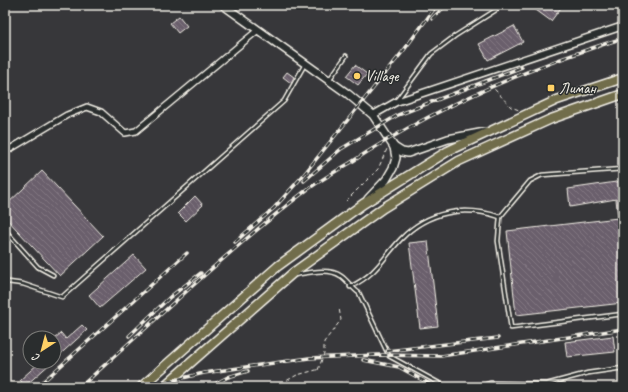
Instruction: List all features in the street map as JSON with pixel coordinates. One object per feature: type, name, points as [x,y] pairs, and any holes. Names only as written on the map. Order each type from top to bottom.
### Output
[{"type":"highway","points":[[141,387],[278,266],[363,204],[448,151],[557,100],[623,78]]},
{"type":"highway","points":[[164,387],[288,276],[383,208],[460,161],[551,119],[623,94]]},
{"type":"main road","points":[[223,5],[329,80],[373,115],[393,144],[402,152],[408,153],[448,139],[495,130]]},
{"type":"main road","points":[[363,204],[386,180],[393,168],[396,158],[393,144]]},
{"type":"street","points":[[373,115],[396,102],[623,26]]},
{"type":"street","points":[[5,152],[67,115],[87,107],[101,112],[125,133],[136,131],[258,30]]},
{"type":"lane","points":[[396,102],[409,82],[431,54],[455,36],[496,10]]},
{"type":"lane","points":[[329,80],[346,56]]},
{"type":"lane","points":[[5,285],[6,281],[24,284],[62,297],[284,101],[305,64]]},
{"type":"lane","points":[[623,169],[542,175],[530,181],[500,217],[498,241],[511,328],[623,314]]},
{"type":"lane","points":[[350,287],[362,281],[385,261],[400,240],[412,229],[437,214],[482,211],[500,217]]},
{"type":"lane","points":[[5,230],[38,266],[53,275]]},
{"type":"lane","points":[[288,276],[312,272],[336,274],[341,276],[350,287],[359,293],[389,356],[446,387]]},
{"type":"lane","points":[[478,387],[490,383],[547,384],[588,373],[623,368]]},
{"type":"path","points":[[480,74],[511,107],[522,111]]},
{"type":"path","points":[[346,201],[378,169],[393,144]]},
{"type":"path","points":[[318,370],[324,354],[324,342],[341,320],[339,308]]},
{"type":"path","points":[[275,387],[297,375],[320,369]]},
{"type":"building","points":[[529,5],[563,5],[551,21]]},
{"type":"building","points":[[179,16],[187,26],[178,33],[170,23]]},
{"type":"building","points":[[514,26],[523,42],[488,60],[479,44]]},
{"type":"building","points":[[355,65],[367,74],[358,85],[346,76]]},
{"type":"building","points":[[287,72],[294,77],[291,83],[283,77]]},
{"type":"building","points":[[42,171],[103,236],[60,276],[5,217],[5,206]]},
{"type":"building","points":[[623,181],[623,303],[516,315],[507,231],[618,218],[616,199],[570,207],[568,189]]},
{"type":"building","points":[[195,196],[203,205],[186,221],[178,213]]},
{"type":"building","points":[[428,241],[438,326],[420,328],[409,243]]},
{"type":"building","points":[[134,255],[146,268],[100,308],[89,295]]},
{"type":"building","points":[[82,325],[87,330],[62,353],[62,334],[66,339]]},
{"type":"building","points":[[613,336],[615,352],[567,357],[565,342]]},
{"type":"building","points":[[31,370],[43,370],[25,386],[20,380]]},
{"type":"railway","points":[[235,242],[274,208],[301,178],[404,50],[437,5]]},
{"type":"railway","points":[[432,19],[446,5]]},
{"type":"railway","points":[[80,387],[249,236],[318,182],[382,143],[448,107],[552,62],[623,38]]},
{"type":"railway","points":[[304,181],[341,149],[398,115],[522,67]]},
{"type":"railway","points":[[37,387],[187,253]]},
{"type":"railway","points":[[129,336],[170,297],[201,273]]},
{"type":"railway","points":[[144,387],[204,373],[309,358],[378,355],[441,356],[623,329]]},
{"type":"railway","points":[[387,351],[498,338]]},
{"type":"railway","points":[[363,360],[399,367],[435,387]]},
{"type":"railway","points":[[209,387],[228,377],[248,371]]},
{"type":"place","name":"Village","points":[[357,76]]},
{"type":"place","name":"Лиман","points":[[551,88]]}]
